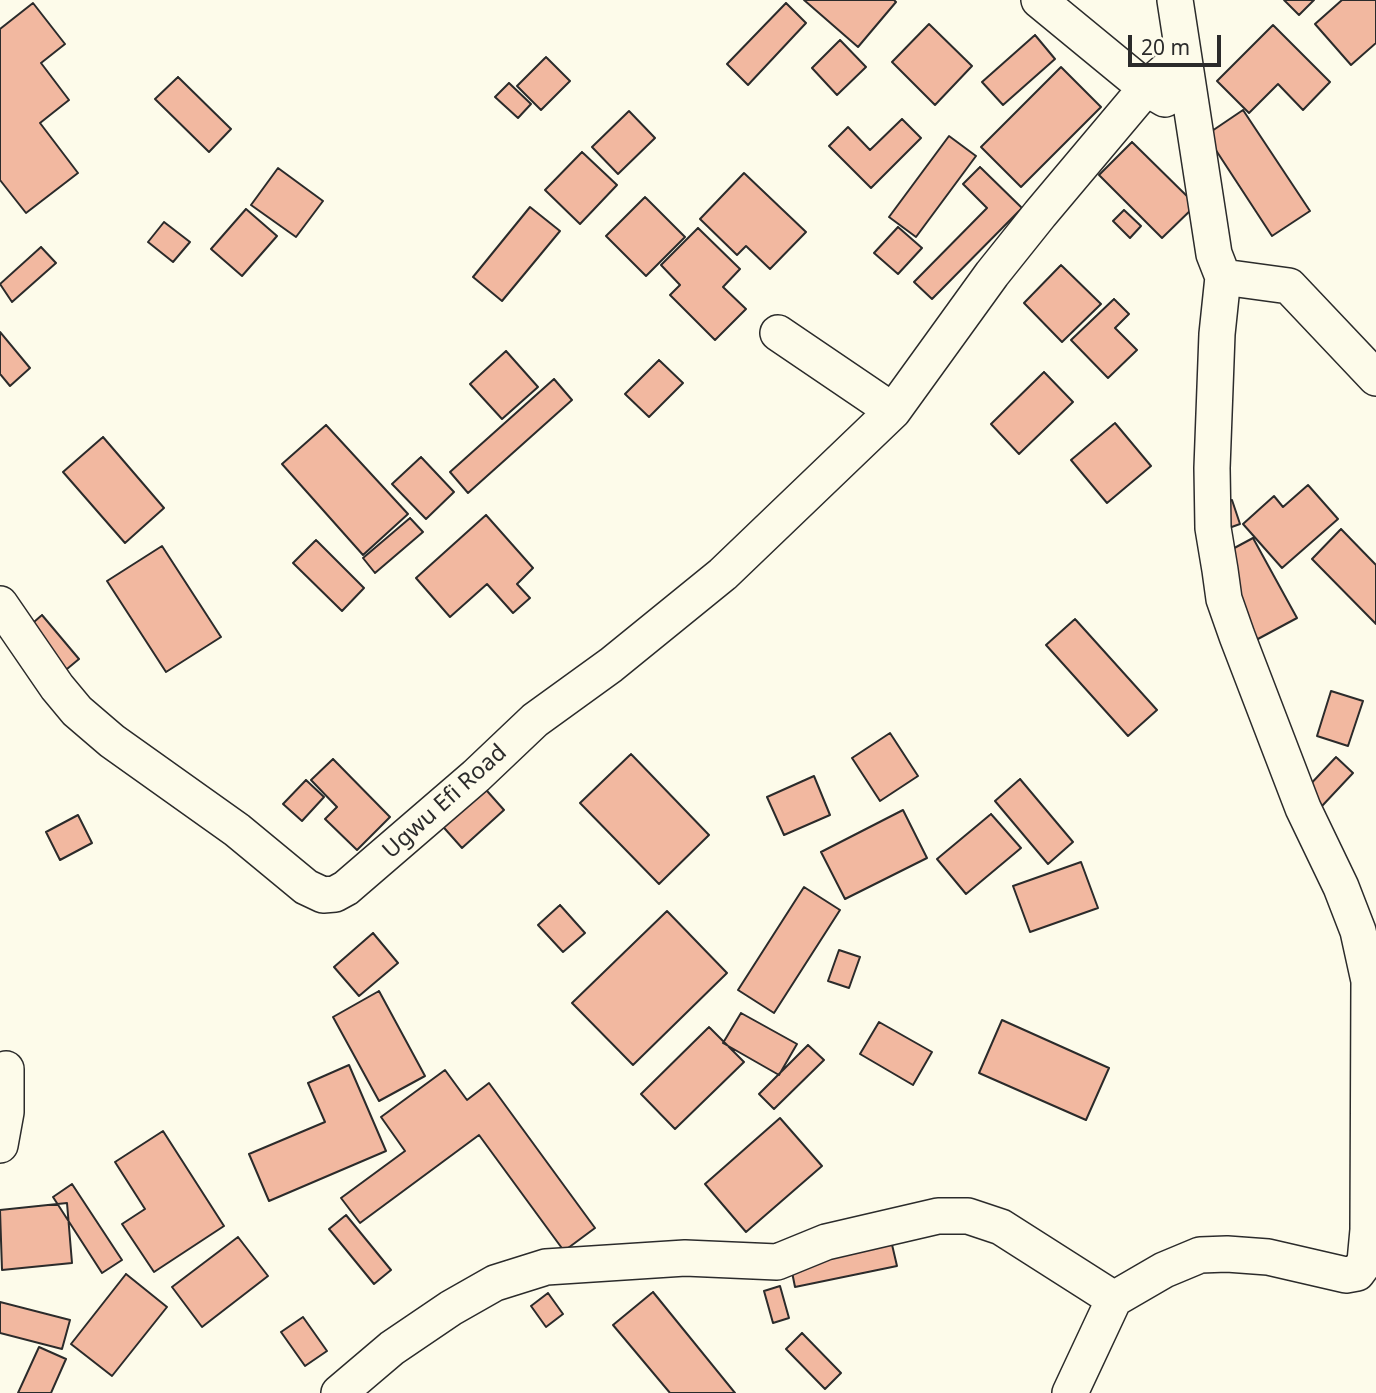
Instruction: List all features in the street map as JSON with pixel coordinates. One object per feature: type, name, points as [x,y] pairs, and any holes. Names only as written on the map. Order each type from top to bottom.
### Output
[{"type":"street","points":[[1039,0],[1146,89],[1172,103],[1194,121]]},
{"type":"street","points":[[1070,1393],[1114,1299],[1172,1266],[1200,1255],[1249,1254],[1346,1275],[1361,1269],[1367,1247],[1369,981],[1356,922],[1303,808],[1228,614],[1213,528],[1217,334],[1223,277],[1214,254],[1175,0]]},
{"type":"street","points":[[778,333],[893,411],[1009,252],[1146,89],[1169,68],[1184,62]]},
{"type":"street","points":[[1223,277],[1289,286],[1376,379]]},
{"type":"street","name":"Ugwu Efi Road","points":[[0,604],[57,687],[77,711],[112,741],[237,830],[306,887],[323,895],[335,894],[346,888],[476,776],[535,720],[611,665],[723,574],[893,411]]},
{"type":"street","points":[[0,1145],[6,1112],[6,1069]]},
{"type":"street","points":[[339,1393],[392,1348],[451,1308],[495,1283],[546,1267],[685,1258],[777,1262],[825,1242],[946,1215],[968,1216],[1001,1227],[1114,1299]]},
{"type":"building","points":[[804,0],[894,0],[896,2],[858,47]]},
{"type":"building","points":[[1284,0],[1314,0],[1299,15]]},
{"type":"building","points":[[1342,0],[1376,0],[1376,43],[1351,65],[1315,24]]},
{"type":"building","points":[[33,3],[65,44],[41,63],[69,100],[40,123],[78,173],[26,213],[0,180],[0,29]]},
{"type":"building","points":[[786,3],[806,23],[748,85],[727,64]]},
{"type":"building","points":[[929,24],[972,66],[935,105],[892,62]]},
{"type":"building","points":[[1273,25],[1330,82],[1303,110],[1278,84],[1249,113],[1217,81]]},
{"type":"building","points":[[1035,35],[1055,59],[1003,105],[982,82]]},
{"type":"building","points":[[840,40],[866,67],[837,95],[812,68]]},
{"type":"building","points":[[546,57],[570,81],[541,110],[517,86]]},
{"type":"building","points":[[1061,67],[1101,107],[1021,187],[981,147]]},
{"type":"building","points":[[178,77],[231,129],[209,152],[155,99]]},
{"type":"building","points":[[509,83],[531,104],[518,118],[495,97]]},
{"type":"building","points":[[1243,110],[1310,211],[1272,236],[1206,135]]},
{"type":"building","points":[[629,111],[655,138],[618,174],[592,147]]},
{"type":"building","points":[[902,119],[921,138],[871,188],[829,146],[848,127],[870,150]]},
{"type":"building","points":[[949,136],[976,156],[916,237],[889,217]]},
{"type":"building","points":[[1132,142],[1196,205],[1162,238],[1099,175]]},
{"type":"building","points":[[582,152],[617,185],[580,224],[545,190]]},
{"type":"building","points":[[980,167],[1022,208],[932,299],[914,282],[987,208],[963,184]]},
{"type":"building","points":[[278,168],[323,201],[296,237],[251,205]]},
{"type":"building","points":[[744,173],[806,232],[770,269],[746,246],[737,255],[700,219]]},
{"type":"building","points":[[645,197],[685,237],[646,276],[606,236]]},
{"type":"building","points":[[530,207],[560,231],[502,301],[473,277]]},
{"type":"building","points":[[246,209],[277,236],[242,276],[211,249]]},
{"type":"building","points":[[1124,210],[1141,226],[1130,238],[1113,221]]},
{"type":"building","points":[[164,222],[190,242],[173,262],[148,242]]},
{"type":"building","points":[[898,227],[922,248],[898,274],[874,253]]},
{"type":"building","points":[[698,228],[740,269],[723,287],[746,309],[715,340],[670,295],[680,285],[661,265]]},
{"type":"building","points":[[41,247],[56,263],[12,302],[0,284]]},
{"type":"building","points":[[1061,265],[1101,304],[1062,342],[1024,303]]},
{"type":"building","points":[[1114,299],[1129,314],[1115,328],[1137,350],[1108,378],[1071,340]]},
{"type":"building","points":[[0,332],[30,368],[10,386],[0,374]]},
{"type":"building","points":[[506,351],[538,387],[502,419],[470,384]]},
{"type":"building","points":[[659,360],[683,383],[649,417],[625,394]]},
{"type":"building","points":[[1044,372],[1073,402],[1019,454],[991,424]]},
{"type":"building","points":[[554,379],[572,400],[468,493],[450,472]]},
{"type":"building","points":[[1115,423],[1151,466],[1107,503],[1071,460]]},
{"type":"building","points":[[326,425],[408,514],[363,555],[282,464]]},
{"type":"building","points":[[103,437],[164,508],[125,543],[63,472]]},
{"type":"building","points":[[421,457],[454,492],[426,519],[392,484]]},
{"type":"building","points":[[1308,485],[1338,519],[1282,568],[1243,524],[1274,496],[1283,507]]},
{"type":"building","points":[[1232,500],[1240,524],[1215,533],[1207,509]]},
{"type":"building","points":[[486,515],[533,568],[517,584],[530,598],[513,613],[487,584],[450,617],[416,578]]},
{"type":"building","points":[[410,518],[423,532],[375,573],[363,558]]},
{"type":"building","points":[[1341,529],[1376,565],[1376,624],[1312,559]]},
{"type":"building","points":[[1253,538],[1297,618],[1256,640],[1212,560]]},
{"type":"building","points":[[316,540],[364,588],[342,611],[293,563]]},
{"type":"building","points":[[162,546],[221,637],[166,672],[107,581]]},
{"type":"building","points":[[42,615],[79,659],[55,679],[19,635]]},
{"type":"building","points":[[1075,619],[1157,710],[1128,736],[1046,645]]},
{"type":"building","points":[[1331,691],[1363,701],[1348,746],[1317,736]]},
{"type":"building","points":[[890,733],[918,776],[880,801],[852,758]]},
{"type":"building","points":[[631,754],[709,835],[659,884],[580,803]]},
{"type":"building","points":[[1336,757],[1353,773],[1307,822],[1290,806]]},
{"type":"building","points":[[333,759],[390,817],[357,850],[325,819],[337,807],[311,780]]},
{"type":"building","points":[[814,776],[830,815],[784,835],[767,797]]},
{"type":"building","points":[[1020,779],[1073,842],[1048,864],[995,801]]},
{"type":"building","points":[[306,780],[324,797],[302,821],[283,804]]},
{"type":"building","points":[[480,783],[504,810],[462,848],[438,821]]},
{"type":"building","points":[[903,810],[927,858],[845,899],[821,852]]},
{"type":"building","points":[[991,814],[1021,848],[966,894],[937,859]]},
{"type":"building","points":[[78,815],[92,843],[60,860],[46,832]]},
{"type":"building","points":[[1081,862],[1098,908],[1030,932],[1013,886]]},
{"type":"building","points":[[804,887],[840,910],[774,1013],[738,990]]},
{"type":"building","points":[[560,905],[585,933],[563,952],[538,925]]},
{"type":"building","points":[[667,911],[727,973],[633,1065],[572,1003]]},
{"type":"building","points":[[373,933],[398,963],[359,996],[334,967]]},
{"type":"building","points":[[839,950],[860,957],[849,988],[828,981]]},
{"type":"building","points":[[379,991],[425,1076],[379,1101],[333,1017]]},
{"type":"building","points":[[741,1013],[797,1044],[779,1075],[723,1043]]},
{"type":"building","points":[[1002,1020],[1109,1068],[1086,1120],[979,1073]]},
{"type":"building","points":[[879,1022],[932,1052],[913,1085],[860,1054]]},
{"type":"building","points":[[709,1027],[744,1062],[675,1129],[641,1094]]},
{"type":"building","points":[[808,1045],[824,1060],[774,1109],[759,1094]]},
{"type":"building","points":[[349,1065],[386,1151],[269,1201],[249,1154],[325,1122],[308,1083]]},
{"type":"building","points":[[445,1070],[467,1100],[489,1083],[595,1228],[564,1251],[479,1135],[360,1223],[341,1198],[405,1151],[381,1117]]},
{"type":"building","points":[[780,1118],[822,1166],[746,1232],[705,1184]]},
{"type":"building","points":[[163,1131],[224,1226],[154,1272],[122,1224],[145,1209],[115,1162]]},
{"type":"building","points":[[72,1184],[122,1260],[102,1273],[53,1197]]},
{"type":"building","points":[[67,1203],[72,1263],[2,1270],[0,1210]]},
{"type":"building","points":[[346,1215],[391,1270],[374,1284],[329,1229]]},
{"type":"building","points":[[890,1236],[897,1266],[795,1287],[789,1257]]},
{"type":"building","points":[[238,1237],[268,1276],[202,1327],[172,1287]]},
{"type":"building","points":[[126,1274],[167,1307],[112,1376],[71,1344]]},
{"type":"building","points":[[780,1286],[789,1318],[773,1323],[764,1291]]},
{"type":"building","points":[[653,1292],[735,1393],[670,1393],[613,1325]]},
{"type":"building","points":[[548,1293],[563,1314],[546,1327],[531,1306]]},
{"type":"building","points":[[0,1302],[70,1320],[62,1349],[0,1333]]},
{"type":"building","points":[[303,1317],[327,1351],[305,1366],[281,1332]]},
{"type":"building","points":[[802,1333],[841,1373],[825,1389],[786,1349]]},
{"type":"building","points":[[39,1347],[66,1359],[51,1393],[18,1393]]}]
